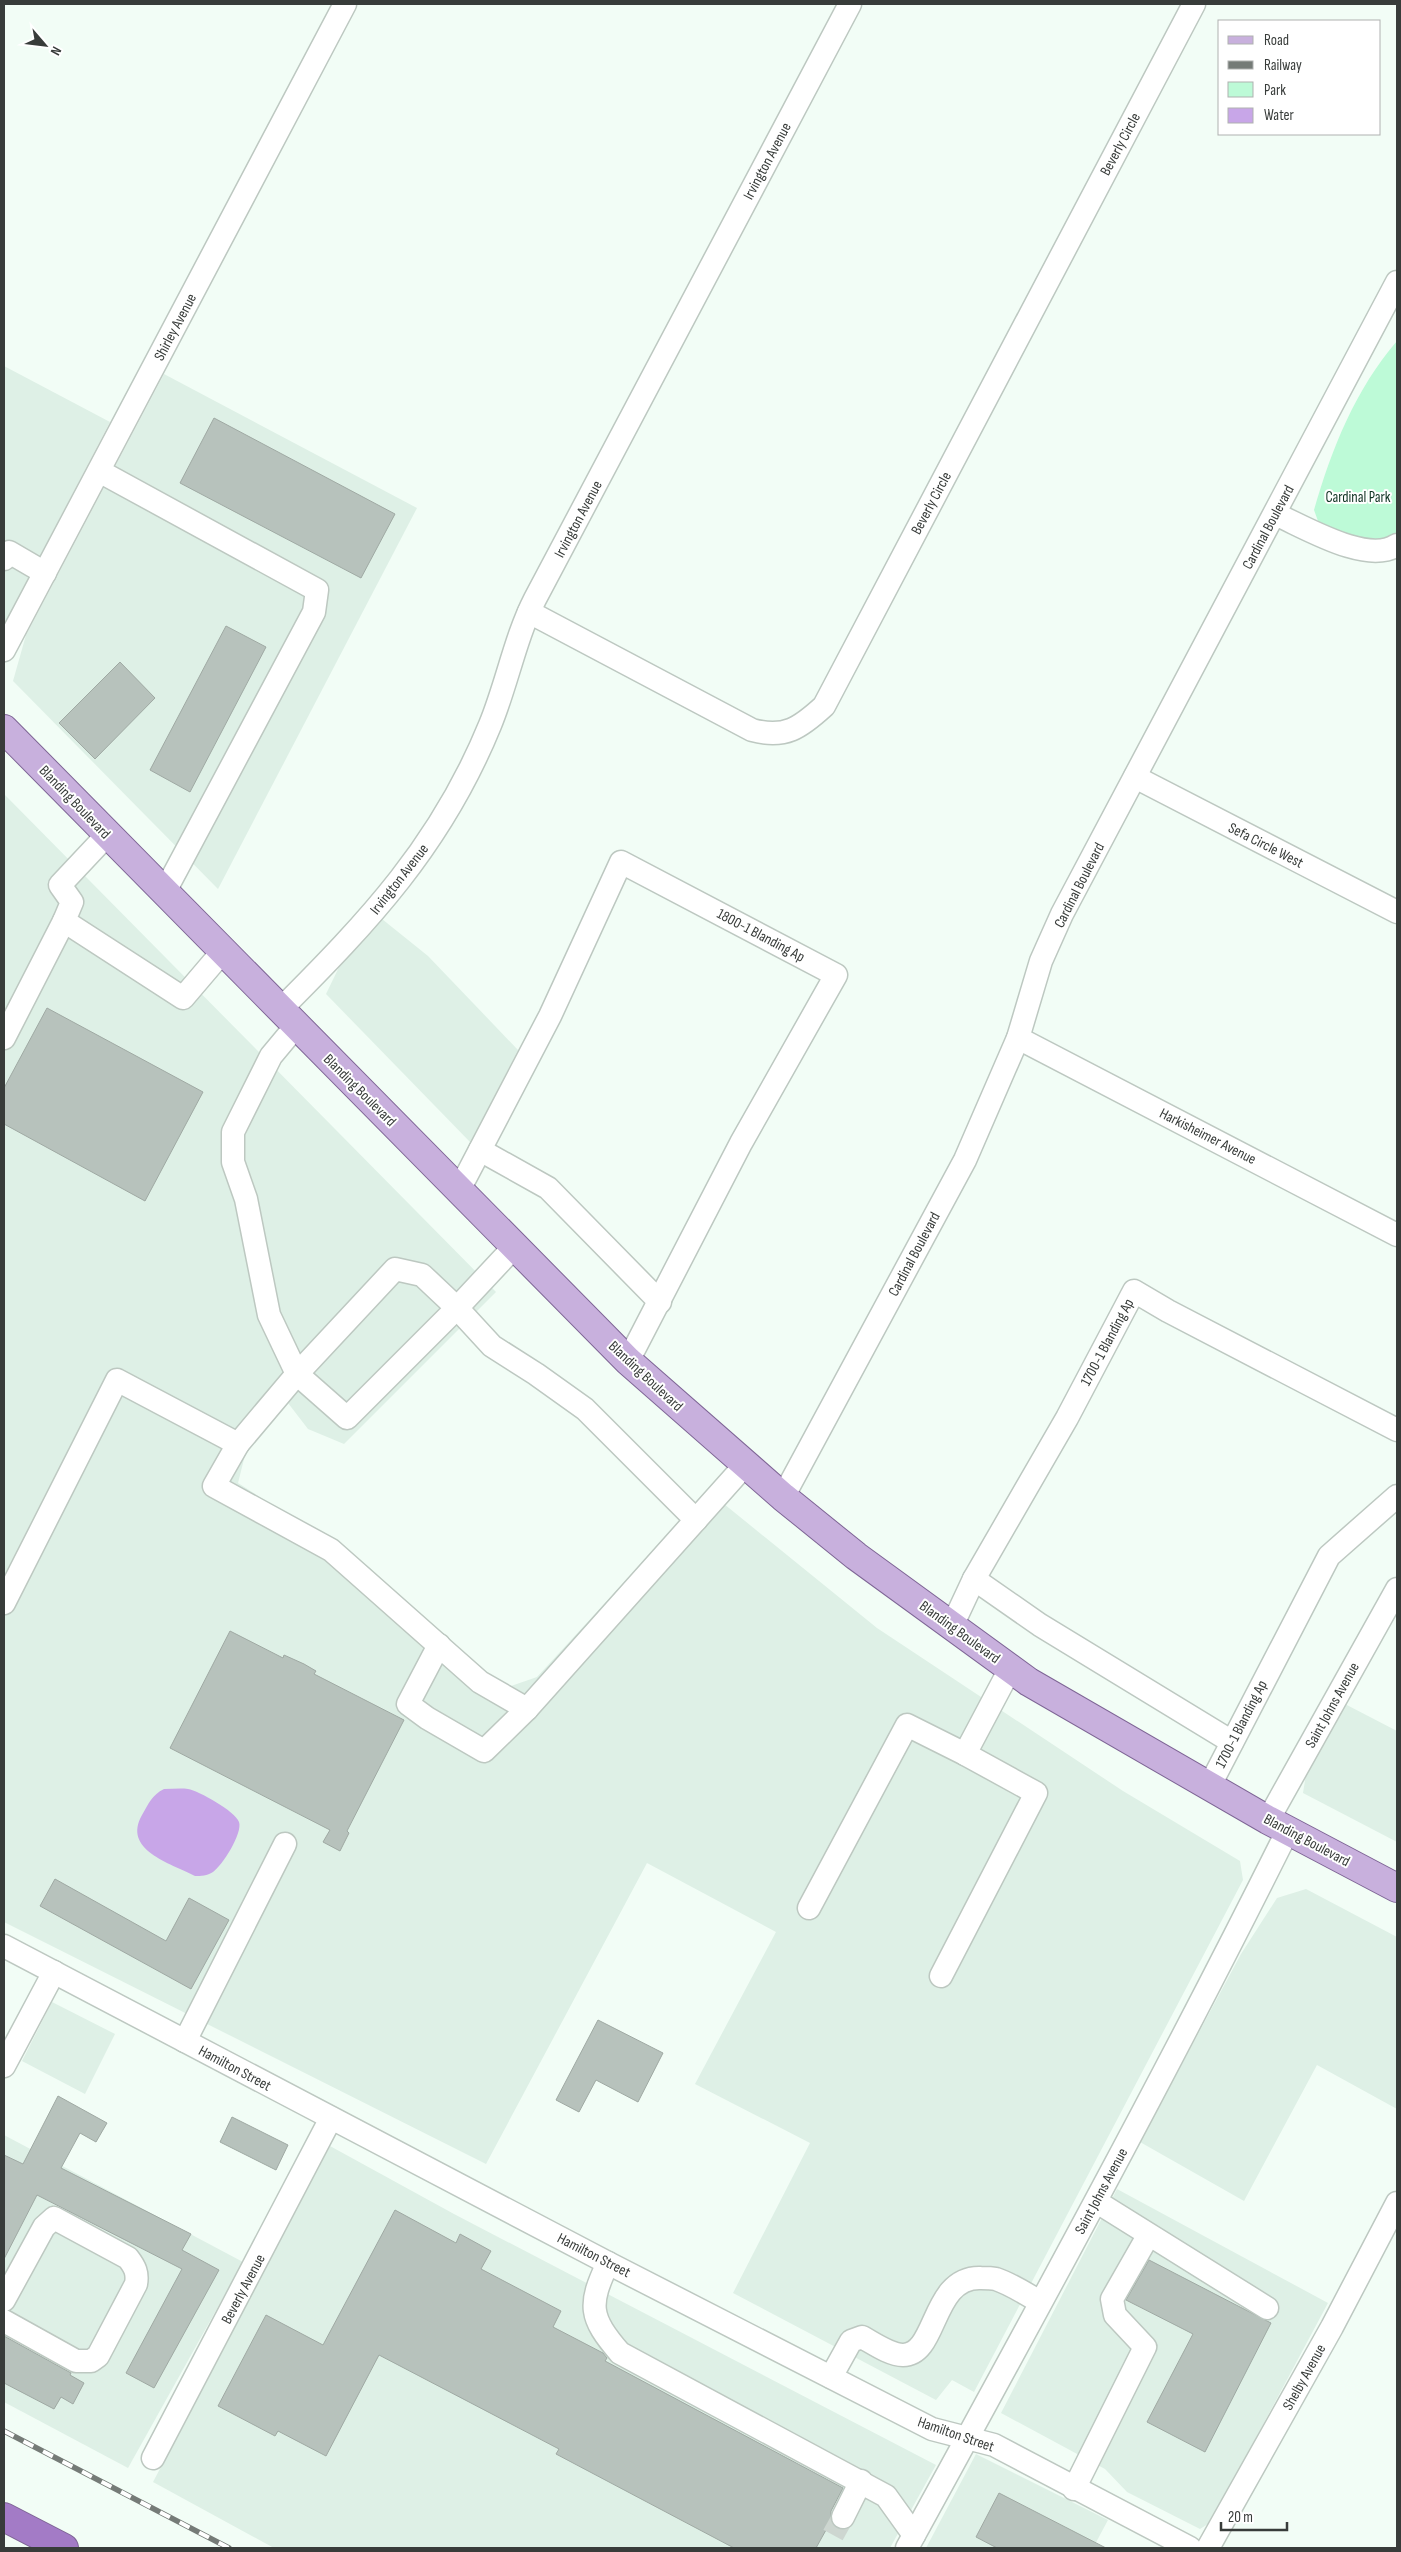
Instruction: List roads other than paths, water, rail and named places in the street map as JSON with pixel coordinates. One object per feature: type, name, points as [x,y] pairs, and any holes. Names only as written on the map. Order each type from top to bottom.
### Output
[{"type":"highway","points":[[4,2517],[64,2548]]},
{"type":"main road","name":"Blanding Boulevard","points":[[4,729],[628,1361],[783,1497],[856,1556],[1010,1669],[1120,1736],[1209,1787],[1397,1888]]},
{"type":"street","name":"Shirley Avenue","points":[[4,650],[345,4]]},
{"type":"street","name":"Irvington Avenue","points":[[297,1374],[269,1315],[246,1199],[233,1162],[233,1132],[288,1018],[347,943],[392,892],[434,834],[460,789],[490,725],[529,612],[850,4]]},
{"type":"street","name":"Beverly Circle","points":[[529,612],[752,730],[770,735],[790,732],[824,706],[1194,4]]},
{"type":"street","name":"Cardinal Boulevard","points":[[783,1497],[965,1160],[1018,1038],[1041,961],[1055,930],[1275,514],[1395,293]]},
{"type":"street","points":[[99,471],[317,590],[314,612],[164,893]]},
{"type":"street","points":[[1275,514],[1353,548],[1372,552],[1391,549],[1397,545]]},
{"type":"street","points":[[4,559],[9,552],[45,573]]},
{"type":"street","name":"Sefa Circle West","points":[[1135,777],[1397,912]]},
{"type":"street","points":[[4,1038],[72,902],[60,885],[107,834]]},
{"type":"street","name":"1800-1 Blanding Ap","points":[[459,1190],[550,1016],[621,862],[836,975],[741,1143],[628,1361]]},
{"type":"street","points":[[64,921],[183,998],[223,951]]},
{"type":"street","name":"Harkisheimer Avenue","points":[[1018,1038],[1397,1235]]},
{"type":"street","points":[[480,1150],[548,1188],[660,1302]]},
{"type":"street","points":[[297,1374],[347,1418],[457,1308],[514,1247]]},
{"type":"street","points":[[527,1709],[480,1682],[332,1550],[214,1486],[238,1444],[297,1374],[395,1269],[422,1275],[457,1308],[492,1346],[585,1409],[696,1520]]},
{"type":"street","name":"1700-1 Blanding Ap","points":[[952,1626],[974,1579],[1067,1418],[1134,1291],[1397,1430]]},
{"type":"street","points":[[4,1604],[117,1380],[238,1444]]},
{"type":"street","points":[[439,1645],[408,1704],[427,1718],[484,1751],[527,1709],[745,1465]]},
{"type":"street","name":"1700-1 Blanding Ap","points":[[1209,1787],[1329,1556],[1397,1496]]},
{"type":"street","points":[[974,1579],[1040,1625],[1232,1742]]},
{"type":"street","name":"Saint Johns Avenue","points":[[910,2542],[1096,2202],[1278,1825],[1397,1589]]},
{"type":"street","points":[[965,1754],[1010,1669]]},
{"type":"street","points":[[809,1908],[908,1725],[965,1754],[1036,1793],[941,1976]]},
{"type":"street","points":[[185,2041],[285,1844]]},
{"type":"street","name":"Hamilton Street","points":[[4,1946],[608,2263],[932,2429],[994,2445],[1190,2548]]},
{"type":"street","points":[[4,2066],[54,1972]]},
{"type":"street","name":"Beverly Avenue","points":[[153,2458],[331,2118]]},
{"type":"street","points":[[1096,2202],[1148,2236],[1267,2308]]},
{"type":"street","name":"Shelby Avenue","points":[[1208,2548],[1332,2327],[1397,2203]]},
{"type":"street","points":[[4,2300],[44,2227],[54,2218],[128,2258],[135,2267],[137,2276],[136,2284],[98,2356],[91,2361],[76,2361],[4,2321]]},
{"type":"street","points":[[1074,2488],[1145,2347],[1115,2315],[1112,2299],[1148,2236]]},
{"type":"street","points":[[608,2263],[598,2284],[593,2304],[603,2333],[620,2353],[886,2496],[910,2542]]},
{"type":"street","points":[[831,2377],[851,2341],[856,2338],[862,2337],[902,2356],[910,2354],[925,2341],[947,2295],[956,2283],[973,2278],[994,2278],[1040,2302]]},
{"type":"street","points":[[843,2516],[861,2481]]},
{"type":"water","points":[[164,1789],[188,1789],[200,1793],[231,1812],[239,1822],[238,1834],[231,1849],[217,1869],[211,1873],[195,1876],[162,1860],[143,1846],[138,1837],[138,1827],[142,1815],[154,1797]]},
{"type":"tunnel","points":[[833,2535],[843,2517]]},
{"type":"railway","points":[[4,2431],[229,2548]]},
{"type":"park label","name":"Cardinal Park","points":[[1358,497]]}]
